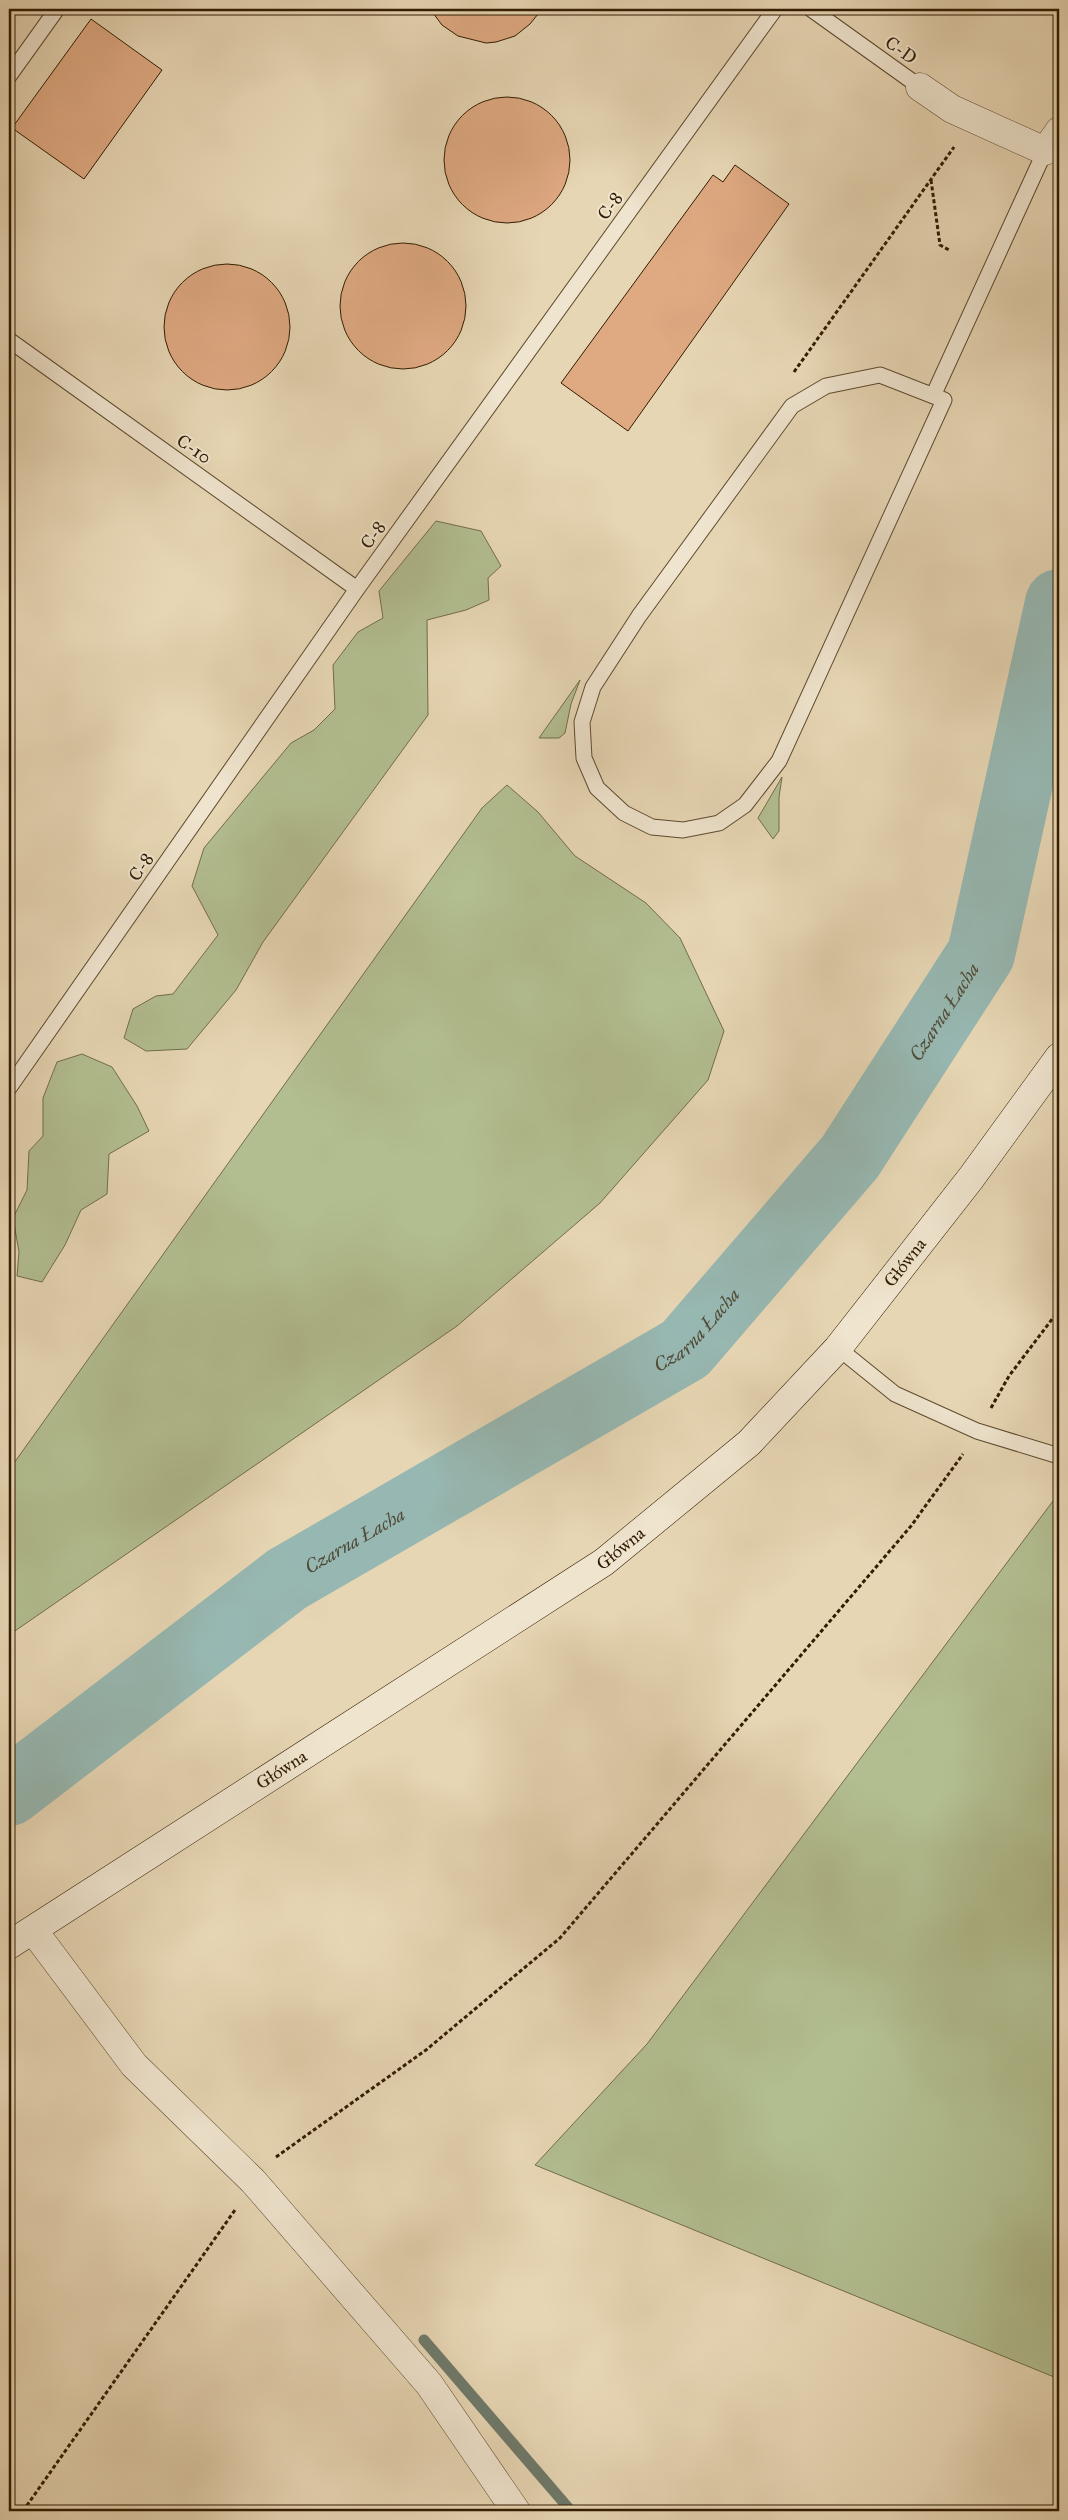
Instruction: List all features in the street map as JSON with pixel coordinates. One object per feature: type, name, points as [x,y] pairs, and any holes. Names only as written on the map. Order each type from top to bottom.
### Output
[{"type":"main road","points":[[920,87],[952,109],[1052,141]]},
{"type":"main road","name":"Główna","points":[[9,1945],[604,1562],[749,1443],[838,1348],[971,1178],[1059,1057]]},
{"type":"main road","points":[[33,1930],[134,2065],[253,2181],[429,2384],[516,2511]]},
{"type":"lane","points":[[9,76],[57,9]]},
{"type":"lane","name":"C-8","points":[[9,1088],[357,589],[775,9]]},
{"type":"lane","name":"C-D","points":[[811,9],[920,87]]},
{"type":"lane","points":[[933,396],[1052,141]]},
{"type":"lane","name":"C-10","points":[[9,340],[357,589]]},
{"type":"lane","points":[[880,375],[933,396],[944,400],[779,761],[745,805],[719,822],[684,830],[652,827],[624,813],[597,788],[584,758],[582,722],[593,687],[639,616],[792,406],[826,386],[880,375]]},
{"type":"lane","points":[[838,1348],[895,1394],[977,1431],[1059,1456]]},
{"type":"path","points":[[794,372],[954,147]]},
{"type":"path","points":[[931,179],[940,245],[950,250]]},
{"type":"path","points":[[990,1409],[1010,1376],[1059,1310]]},
{"type":"path","points":[[273,2160],[426,2050],[560,1938],[911,1526],[967,1447]]},
{"type":"path","points":[[23,2511],[241,2202]]},
{"type":"green space","points":[[436,521],[481,531],[501,566],[488,578],[489,600],[466,610],[427,620],[428,715],[263,942],[236,990],[187,1049],[146,1051],[124,1038],[133,1009],[156,996],[173,994],[218,935],[192,886],[204,848],[291,743],[314,730],[335,709],[333,665],[358,632],[383,618],[379,591]]},
{"type":"green space","points":[[580,680],[571,704],[565,733],[559,738],[539,738]]},
{"type":"green space","points":[[782,777],[779,797],[779,831],[773,839],[758,818]]},
{"type":"green space","points":[[507,785],[538,812],[575,856],[646,903],[680,938],[724,1031],[708,1080],[600,1203],[457,1326],[9,1635],[9,1470],[482,808]]},
{"type":"green space","points":[[82,1054],[112,1067],[137,1106],[149,1131],[109,1154],[107,1194],[81,1210],[65,1245],[42,1282],[17,1276],[19,1252],[13,1218],[27,1190],[29,1151],[43,1136],[43,1098],[57,1062]]},
{"type":"green space","points":[[1059,1493],[1059,2379],[535,2165],[647,2044]]},
{"type":"building","points":[[430,9],[542,9],[530,24],[515,36],[486,43],[458,36],[442,25]]},
{"type":"building","points":[[91,19],[162,70],[84,179],[12,128]]},
{"type":"building","points":[[507,97],[531,102],[551,116],[565,136],[570,160],[565,184],[551,204],[531,218],[507,223],[483,218],[463,204],[449,184],[444,160],[449,136],[463,116],[483,102]]},
{"type":"building","points":[[735,165],[789,204],[628,431],[561,383],[713,175],[723,182]]},
{"type":"building","points":[[403,243],[427,248],[447,262],[461,282],[466,306],[461,330],[447,350],[427,364],[403,369],[379,364],[359,350],[345,330],[340,306],[345,282],[359,262],[379,248]]},
{"type":"building","points":[[227,264],[251,269],[271,283],[285,303],[290,327],[285,351],[271,371],[251,385],[227,390],[203,385],[183,371],[169,351],[164,327],[169,303],[183,283],[203,269]]},
{"type":"waterway","name":"Czarna Łacha","points":[[9,1792],[287,1579],[685,1349],[850,1157],[981,954],[1059,603]]},
{"type":"waterway","points":[[424,2340],[571,2511]]}]
